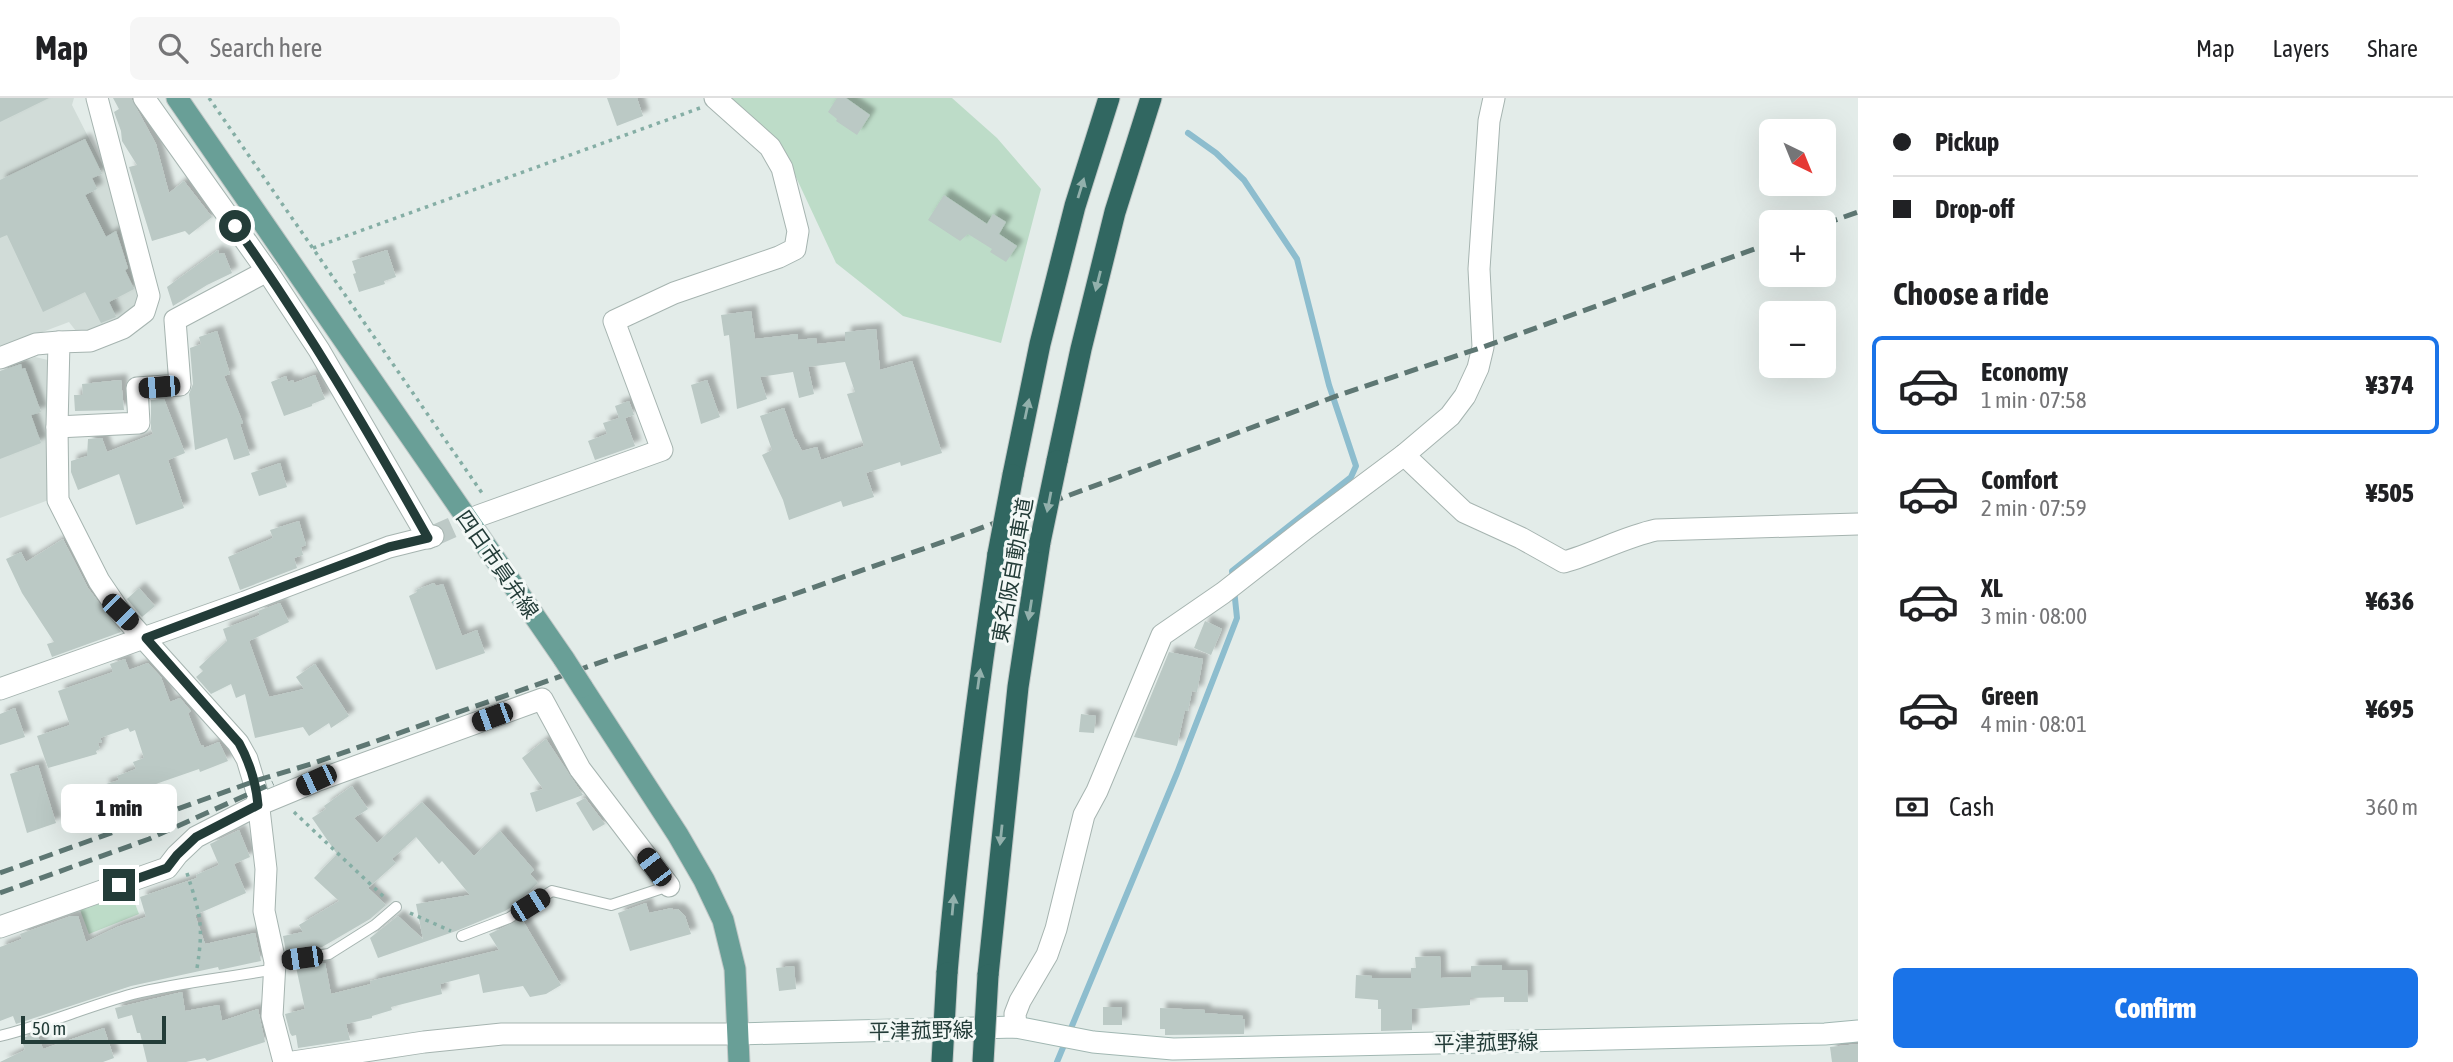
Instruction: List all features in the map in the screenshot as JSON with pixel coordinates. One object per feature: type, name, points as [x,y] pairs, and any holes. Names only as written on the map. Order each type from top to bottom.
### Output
[{"type":"highway","name":"東名阪自動車道","points":[[942,1062],[958,843],[998,554],[1046,319],[1075,206],[1108,98]]},
{"type":"highway","name":"東名阪自動車道","points":[[983,1062],[988,975],[1016,701],[1040,542],[1081,349],[1115,212],[1151,98]]},
{"type":"main road","name":"四日市員弁線","points":[[177,98],[564,659],[678,835],[723,920],[735,969],[739,1061]]},
{"type":"street","points":[[0,358],[36,344],[90,341],[123,328],[144,313],[149,296],[97,98]]},
{"type":"street","points":[[0,689],[146,638],[389,547],[431,537],[348,397],[267,271],[144,98]]},
{"type":"street","points":[[1016,1027],[1015,1014],[1020,1001],[1047,955],[1056,929],[1084,815],[1097,791],[1162,635],[1243,579],[1404,456],[1450,416],[1465,396],[1483,347],[1479,268],[1489,121],[1494,98]]},
{"type":"street","points":[[485,512],[620,467],[662,450],[614,321],[674,293],[779,257],[795,248],[797,231],[782,168],[770,147],[717,100]]},
{"type":"street","points":[[57,428],[139,423],[137,388],[180,385],[175,320],[267,271]]},
{"type":"street","points":[[58,342],[58,500],[99,581],[120,612],[239,743],[255,781],[266,869],[264,911],[275,965],[272,1016],[284,1062]]},
{"type":"street","points":[[1404,456],[1464,512],[1521,538],[1564,562],[1592,554],[1640,533],[1656,530],[1858,524]]},
{"type":"street","points":[[0,927],[167,868],[196,837],[258,805],[316,780],[542,699],[580,769],[669,887]]},
{"type":"street","name":"平津菰野線","points":[[293,1062],[424,1042],[502,1034],[737,1034],[1016,1027],[1093,1042],[1173,1049],[1825,1034],[1858,1031]]},
{"type":"lane","points":[[463,936],[509,918],[552,891],[611,905],[669,887]]},
{"type":"lane","points":[[0,1036],[131,995],[195,981],[232,978],[275,965],[330,954],[376,925],[396,907]]},
{"type":"path","points":[[209,98],[313,248],[485,512]]},
{"type":"path","points":[[313,248],[717,100]]},
{"type":"path","points":[[279,798],[396,907],[463,936]]},
{"type":"path","points":[[177,855],[186,872],[201,918],[202,940],[195,981]]},
{"type":"shaded area","points":[[0,98],[74,98],[72,105],[109,178],[145,296],[135,312],[89,335],[76,331],[69,322],[0,348]]},
{"type":"shaded area","points":[[35,357],[48,360],[54,498],[0,518],[0,371]]},
{"type":"green space","points":[[718,98],[952,98],[997,138],[1041,189],[1001,343],[903,316],[836,263],[788,160]]},
{"type":"green space","points":[[129,888],[139,914],[89,934],[79,907]]},
{"type":"building","points":[[0,98],[49,98],[0,122]]},
{"type":"building","points":[[113,98],[131,98],[156,144],[169,193],[184,181],[212,217],[189,235],[185,231],[152,241],[129,167],[137,165],[122,141],[114,112],[119,109]]},
{"type":"building","points":[[607,98],[637,98],[643,116],[617,126]]},
{"type":"building","points":[[837,98],[846,98],[870,115],[857,135],[828,112]]},
{"type":"building","points":[[85,139],[102,174],[92,178],[97,189],[85,195],[106,237],[116,231],[128,268],[125,270],[134,289],[109,302],[116,317],[101,323],[85,292],[43,312],[7,235],[0,238],[0,180]]},
{"type":"building","points":[[944,195],[987,224],[993,214],[1006,222],[999,234],[1017,246],[1006,262],[990,252],[992,249],[968,234],[960,241],[928,220]]},
{"type":"building","points":[[218,250],[219,254],[224,253],[232,273],[173,306],[167,287]]},
{"type":"building","points":[[387,250],[396,277],[384,281],[385,284],[359,292],[352,261]]},
{"type":"building","points":[[751,311],[755,339],[798,334],[798,340],[816,338],[817,344],[845,341],[845,332],[876,329],[880,370],[912,361],[942,453],[901,466],[900,462],[866,473],[874,497],[843,507],[841,501],[789,520],[783,500],[762,455],[772,450],[760,416],[784,408],[795,440],[802,451],[817,447],[821,460],[864,446],[847,394],[855,392],[845,362],[808,367],[814,394],[799,398],[793,372],[760,377],[767,399],[737,409],[729,335],[724,336],[721,315]]},
{"type":"building","points":[[217,331],[230,374],[224,376],[243,423],[240,424],[250,455],[234,460],[227,438],[195,450],[189,394],[193,384],[190,348],[201,344],[199,337]]},
{"type":"building","points":[[21,364],[22,369],[25,368],[41,412],[31,415],[41,443],[0,459],[0,371]]},
{"type":"building","points":[[315,375],[325,399],[284,416],[271,382],[286,376],[288,382],[293,380],[294,383]]},
{"type":"building","points":[[121,380],[124,410],[75,411],[74,395],[83,395],[82,384]]},
{"type":"building","points":[[707,380],[720,417],[701,424],[691,385]]},
{"type":"building","points":[[164,399],[185,453],[168,460],[184,508],[136,525],[119,474],[78,490],[71,472],[71,461],[87,456],[88,439],[102,438],[107,452],[153,434],[151,400]]},
{"type":"building","points":[[629,401],[634,415],[625,418],[635,446],[595,460],[588,441],[607,434],[603,423],[619,418],[615,406]]},
{"type":"building","points":[[280,463],[287,487],[259,496],[251,473]]},
{"type":"building","points":[[299,521],[306,545],[301,547],[303,555],[294,558],[297,568],[240,590],[228,557],[273,538],[270,530]]},
{"type":"building","points":[[63,539],[88,588],[121,632],[52,657],[47,644],[54,642],[22,593],[6,559],[21,552],[26,562]]},
{"type":"building","points":[[434,583],[436,586],[443,584],[462,636],[477,630],[485,653],[436,670],[409,596]]},
{"type":"building","points":[[139,588],[155,606],[142,617],[127,599]]},
{"type":"building","points":[[280,603],[289,622],[249,641],[269,697],[304,689],[296,677],[315,664],[349,716],[331,728],[329,723],[309,736],[303,727],[255,738],[245,694],[236,698],[231,684],[211,694],[196,677],[203,671],[199,667],[227,641],[223,629],[260,615],[258,611]]},
{"type":"building","points":[[1205,621],[1222,629],[1211,655],[1194,648]]},
{"type":"building","points":[[1169,652],[1203,659],[1197,692],[1192,691],[1177,746],[1134,737]]},
{"type":"building","points":[[125,659],[129,670],[148,663],[161,677],[170,702],[180,698],[191,711],[188,713],[201,746],[204,748],[219,742],[228,761],[150,786],[152,792],[110,807],[103,785],[119,780],[117,776],[136,769],[133,762],[144,758],[135,730],[130,732],[128,728],[100,738],[102,742],[98,743],[100,749],[96,751],[97,754],[48,768],[37,736],[70,725],[58,691],[113,672],[110,664]]},
{"type":"building","points":[[15,708],[25,737],[0,745],[0,714]]},
{"type":"building","points":[[1081,714],[1096,716],[1094,733],[1079,732]]},
{"type":"building","points":[[546,739],[583,795],[536,812],[530,793],[543,789],[522,758]]},
{"type":"building","points":[[38,765],[56,823],[27,833],[10,774]]},
{"type":"building","points":[[352,786],[368,809],[354,818],[377,843],[422,802],[474,856],[500,831],[534,870],[530,874],[538,883],[523,900],[505,911],[378,958],[370,938],[398,916],[423,939],[416,904],[470,895],[442,861],[439,864],[416,837],[392,859],[396,863],[368,888],[386,905],[370,919],[322,947],[286,952],[283,936],[303,932],[299,925],[339,901],[314,878],[337,854],[312,818]]},
{"type":"building","points":[[585,798],[605,824],[593,831],[576,803]]},
{"type":"building","points":[[239,830],[250,857],[234,864],[246,893],[195,915],[205,944],[255,933],[261,961],[219,970],[218,967],[131,986],[16,1024],[13,1016],[0,1021],[0,947],[22,939],[20,934],[71,916],[78,916],[86,942],[146,917],[140,897],[197,878],[196,875],[219,865],[210,844]]},
{"type":"building","points":[[646,903],[649,913],[678,909],[685,916],[691,934],[630,951],[618,913]]},
{"type":"building","points":[[522,919],[561,985],[546,994],[530,997],[523,986],[483,993],[479,974],[440,984],[442,994],[391,1007],[392,1010],[372,1018],[346,1024],[350,1040],[298,1048],[296,1035],[292,1036],[290,1033],[285,1014],[305,1009],[296,967],[325,963],[331,994],[371,984],[370,981],[499,950],[489,934]]},
{"type":"building","points":[[1440,956],[1441,978],[1471,977],[1471,966],[1502,965],[1502,970],[1527,970],[1528,1002],[1504,1002],[1504,997],[1470,998],[1470,1005],[1412,1009],[1412,1030],[1381,1031],[1381,1009],[1378,1009],[1378,1000],[1355,998],[1356,975],[1372,978],[1411,978],[1411,968],[1416,968],[1415,957]]},
{"type":"building","points":[[794,966],[796,989],[779,991],[776,968]]},
{"type":"building","points":[[182,992],[185,1011],[219,1005],[222,1021],[258,1009],[265,1042],[207,1061],[205,1058],[186,1062],[147,1062],[140,1033],[137,1033],[132,1015],[118,1019],[115,1008]]},
{"type":"building","points":[[1103,1007],[1122,1007],[1122,1025],[1103,1025]]},
{"type":"building","points":[[1160,1008],[1205,1010],[1205,1013],[1243,1016],[1244,1034],[1165,1035],[1165,1029],[1160,1029]]},
{"type":"building","points":[[104,1028],[114,1058],[103,1062],[0,1062],[25,1050],[21,1038],[37,1034],[43,1049]]},
{"type":"building","points":[[1858,1044],[1858,1062],[1832,1062],[1830,1047]]},
{"type":"waterway","points":[[1188,133],[1216,153],[1244,180],[1297,259],[1329,385],[1356,466],[1351,477],[1232,571],[1233,578]]},
{"type":"waterway","points":[[1057,1062],[1177,773],[1237,618],[1234,589]]},
{"type":"tunnel","points":[[433,536],[478,516]]},
{"type":"railway","points":[[1836,220],[1858,212]]},
{"type":"railway","points":[[0,873],[255,781],[311,764],[954,538],[1342,394],[1483,347],[1759,247]]},
{"type":"railway","points":[[0,893],[149,839],[273,783]]},
{"type":"route","points":[[119,885],[167,868],[196,837],[258,805],[255,781],[239,743],[146,638],[389,547],[428,538],[334,373],[235,226]]}]
